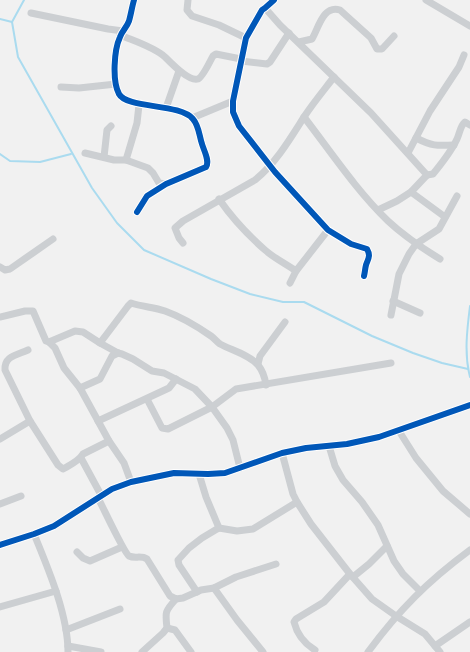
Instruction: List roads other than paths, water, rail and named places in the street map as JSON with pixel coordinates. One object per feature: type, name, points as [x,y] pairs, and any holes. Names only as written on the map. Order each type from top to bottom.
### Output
[{"type":"street","points":[[134,0],[128,23],[122,33],[116,49],[115,76],[120,96],[138,104],[166,108],[186,113],[192,118],[198,127],[208,165],[166,184],[147,196],[141,203],[137,212]]},
{"type":"street","points":[[188,0],[187,10],[192,16],[218,25],[246,38]]},
{"type":"street","points":[[274,0],[262,10],[246,38],[233,101],[233,112],[240,126],[290,190],[328,230],[352,244],[367,249],[369,253],[364,276]]},
{"type":"street","points":[[426,0],[470,26]]},
{"type":"street","points":[[265,8],[371,113],[427,175]]},
{"type":"street","points":[[300,42],[312,39],[326,12],[334,8],[340,10],[370,38],[377,48],[382,49],[394,36]]},
{"type":"street","points":[[32,13],[122,33],[163,56],[179,71],[191,78],[199,79],[213,56],[216,54],[267,64],[270,62],[289,33]]},
{"type":"street","points":[[408,153],[430,111],[459,67],[464,55]]},
{"type":"street","points":[[166,108],[179,71]]},
{"type":"street","points":[[183,243],[175,228],[182,222],[220,199],[255,180],[271,165],[334,77]]},
{"type":"street","points":[[61,87],[79,88],[116,84]]},
{"type":"street","points":[[192,118],[233,101]]},
{"type":"street","points":[[126,160],[137,123],[138,104]]},
{"type":"street","points":[[304,117],[353,182],[378,210],[416,244],[440,260]]},
{"type":"street","points":[[378,210],[411,192],[427,175],[433,174],[454,145],[463,124],[465,122],[470,125]]},
{"type":"street","points":[[104,158],[107,130],[110,126]]},
{"type":"street","points":[[416,138],[435,146],[454,145]]},
{"type":"street","points":[[85,153],[114,160],[126,160],[148,168],[159,183],[166,184]]},
{"type":"street","points":[[411,192],[445,217]]},
{"type":"street","points":[[391,315],[398,274],[409,254],[416,244],[439,229],[457,196]]},
{"type":"street","points":[[220,199],[227,212],[241,227],[266,250],[296,272]]},
{"type":"street","points":[[290,283],[296,272],[328,230]]},
{"type":"street","points":[[0,267],[5,270],[10,269],[52,239]]},
{"type":"street","points":[[393,301],[420,313]]},
{"type":"street","points":[[100,343],[128,306],[132,303],[142,307],[155,308],[166,311],[202,330],[213,337],[218,343],[246,356],[258,364],[266,385]]},
{"type":"street","points":[[0,317],[25,311],[33,311],[46,341],[55,348],[64,368],[80,388],[109,441],[124,463],[131,482]]},
{"type":"street","points":[[258,364],[260,356],[285,322]]},
{"type":"street","points":[[49,342],[75,331],[83,332],[100,343],[133,359],[152,371],[164,373],[195,389],[212,407],[227,428],[233,440],[240,468]]},
{"type":"street","points":[[28,350],[7,359],[3,371],[30,421],[61,468],[63,469],[81,458],[83,454],[109,441]]},
{"type":"street","points":[[80,388],[100,379],[112,356],[118,353]]},
{"type":"street","points":[[147,399],[162,428],[168,429],[212,407],[236,389],[391,363]]},
{"type":"street","points":[[98,421],[169,388],[176,379]]},
{"type":"street","points":[[0,545],[54,526],[112,489],[131,482],[174,473],[225,473],[282,453],[306,448],[361,441],[399,431],[470,405]]},
{"type":"street","points":[[0,439],[30,421]]},
{"type":"street","points":[[399,431],[416,458],[443,491],[470,514]]},
{"type":"street","points":[[329,446],[335,466],[343,480],[378,524],[386,546],[403,574],[420,591]]},
{"type":"street","points":[[282,453],[293,494],[297,502],[311,524],[352,576],[372,599],[425,634],[440,652]]},
{"type":"street","points":[[81,458],[127,555],[131,557],[144,557],[147,559],[170,596],[176,599],[183,598],[197,592],[214,588],[236,577],[276,564]]},
{"type":"street","points":[[199,474],[206,497],[219,528]]},
{"type":"street","points":[[0,504],[21,496]]},
{"type":"street","points":[[197,592],[179,565],[178,560],[189,548],[219,528],[237,531],[253,529],[297,502]]},
{"type":"street","points":[[34,534],[56,591],[66,630],[68,649],[101,652]]},
{"type":"street","points":[[315,650],[308,645],[298,632],[294,622],[296,619],[324,602],[352,576],[370,564],[386,546]]},
{"type":"street","points":[[77,552],[83,558],[90,561],[122,547]]},
{"type":"street","points":[[368,652],[396,616],[420,591],[444,569],[470,550]]},
{"type":"street","points":[[214,588],[263,652]]},
{"type":"street","points":[[0,607],[56,591]]},
{"type":"street","points":[[142,652],[167,628],[165,614],[166,609],[176,599]]},
{"type":"street","points":[[66,630],[120,609]]},
{"type":"street","points":[[435,646],[470,622]]},
{"type":"street","points":[[167,628],[175,630],[191,652]]},
{"type":"waterway","points":[[24,0],[12,22],[18,57],[92,188],[117,223],[144,250],[250,294],[283,302],[304,302],[372,336],[413,353],[442,363],[468,369]]},
{"type":"waterway","points":[[0,19],[12,22]]},
{"type":"waterway","points":[[0,154],[10,161],[40,162],[71,154]]},
{"type":"waterway","points":[[470,306],[467,333],[467,360],[470,377]]}]
